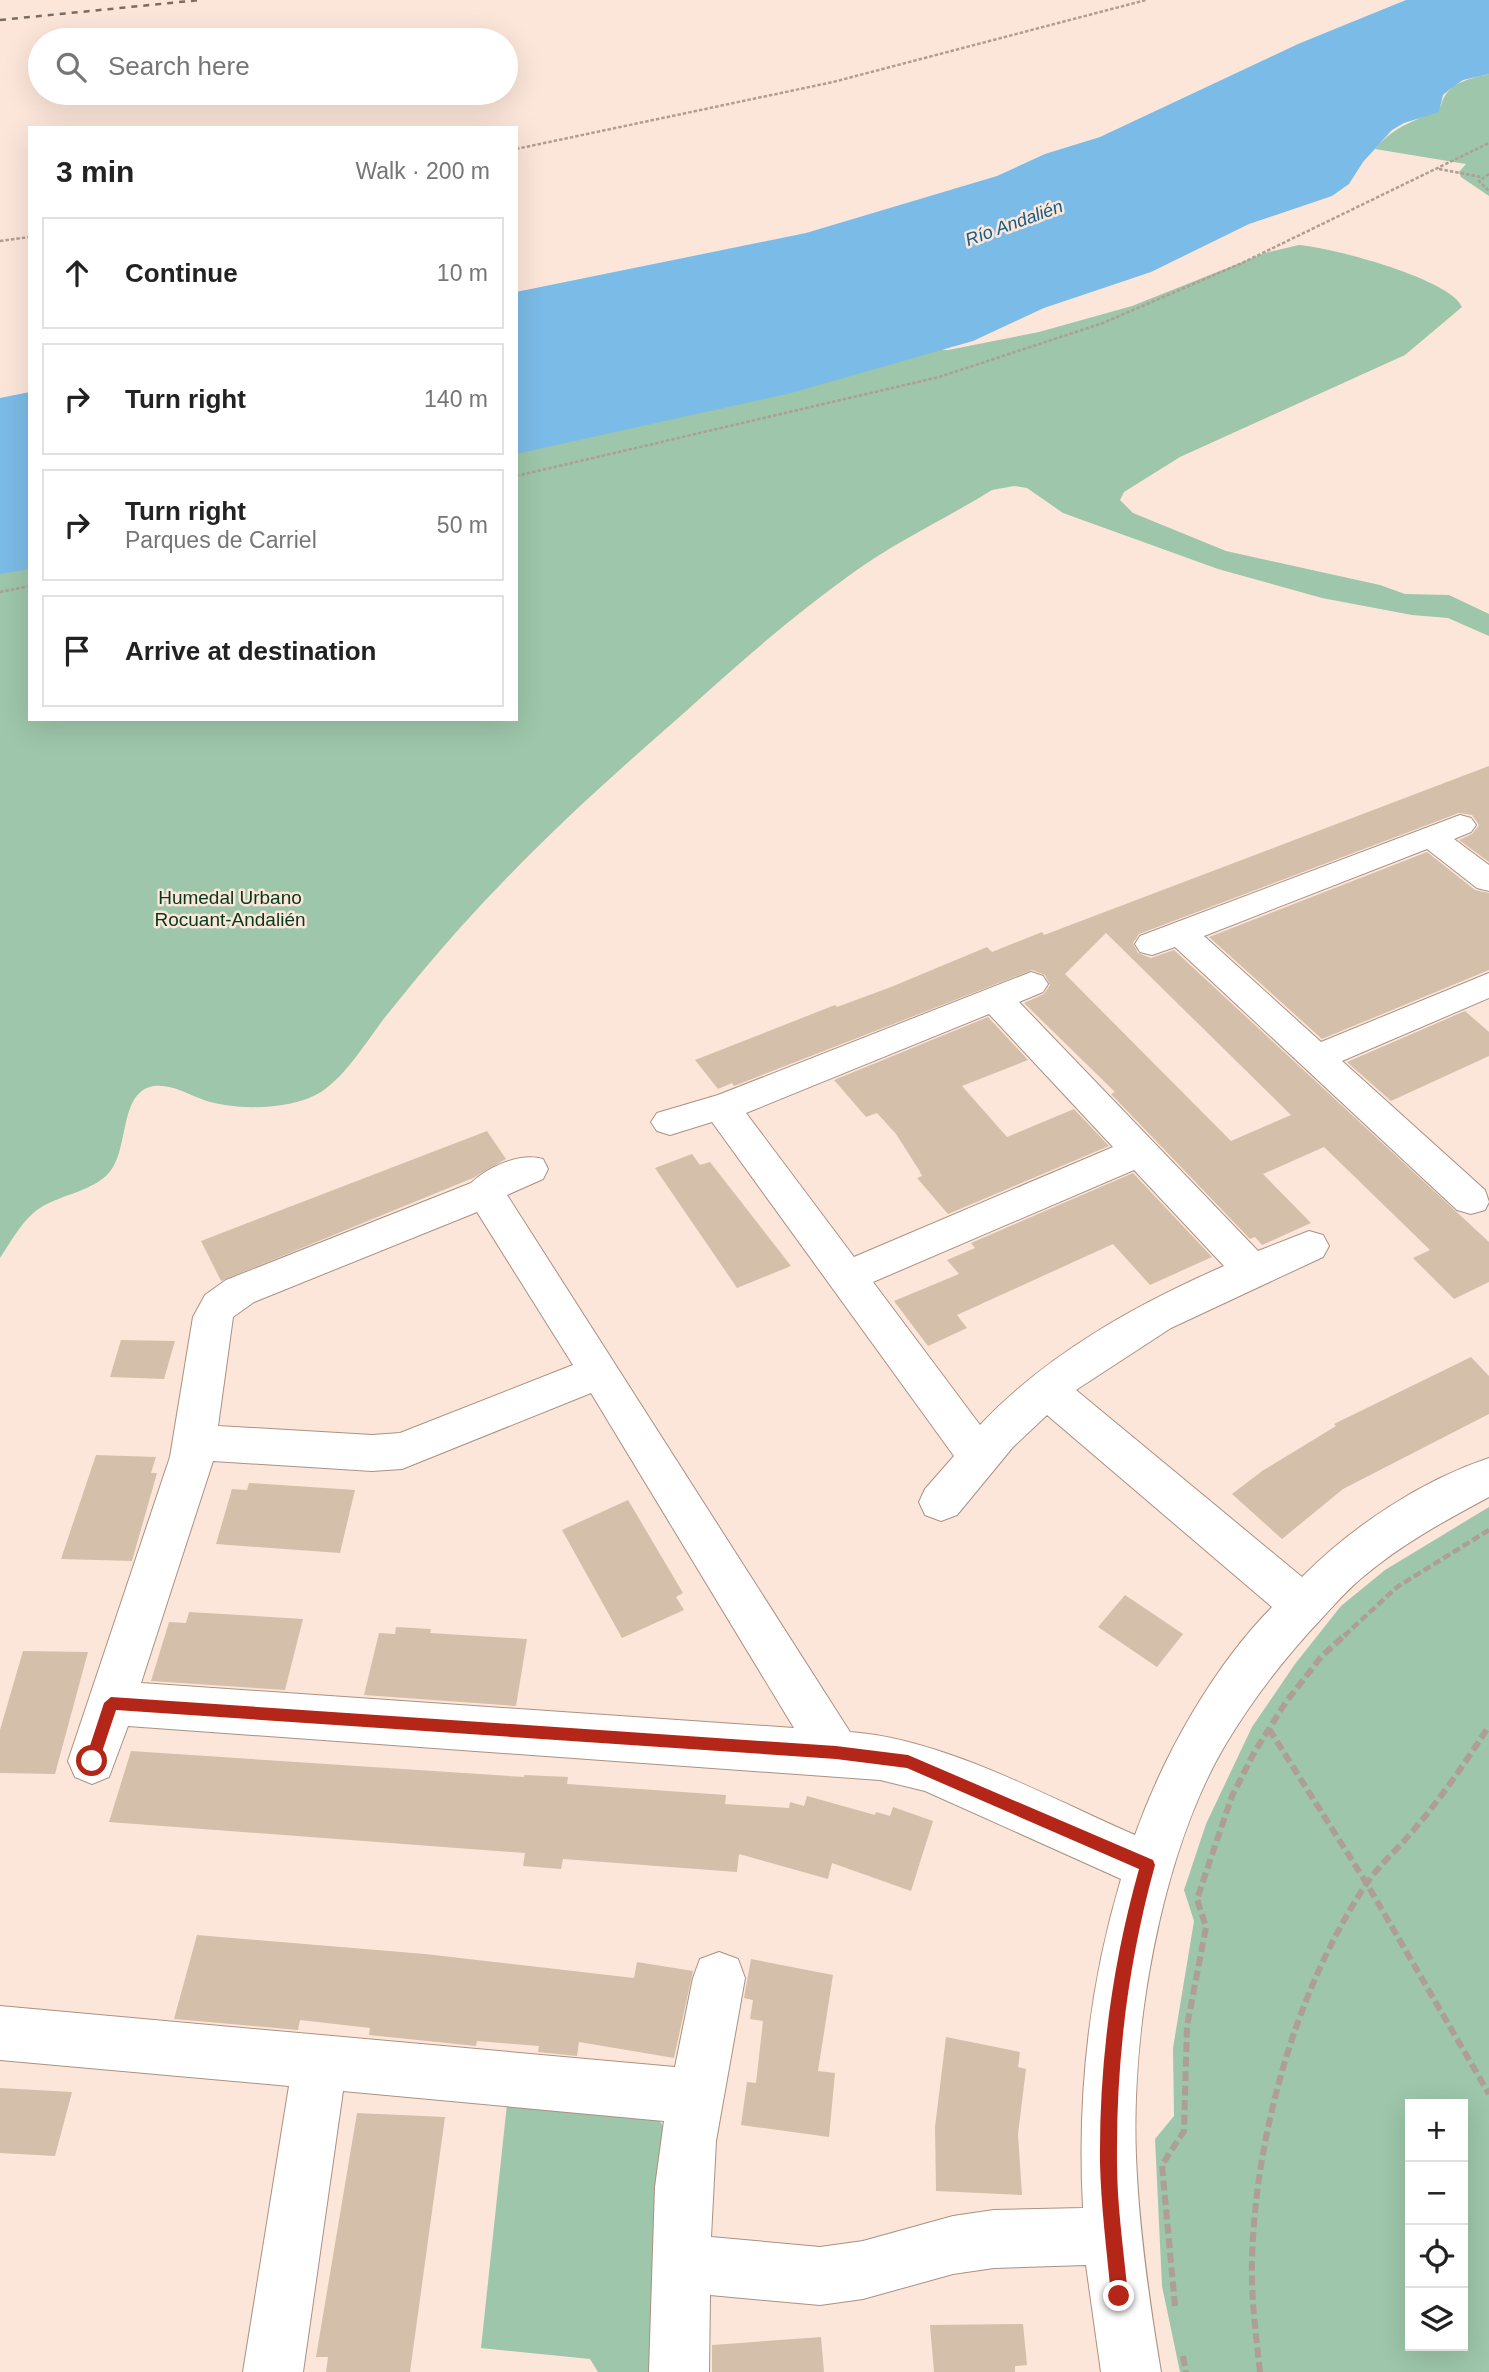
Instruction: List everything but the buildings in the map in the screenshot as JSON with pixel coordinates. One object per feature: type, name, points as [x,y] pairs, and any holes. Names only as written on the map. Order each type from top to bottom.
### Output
[{"type":"street","points":[[1466,1202],[1315,1058],[1166,939],[1446,831],[1489,881]]},
{"type":"street","points":[[670,1122],[707,1109],[722,1108],[1031,984]]},
{"type":"street","points":[[1315,1058],[1489,985]]},
{"type":"street","points":[[996,1000],[1252,1270]]},
{"type":"street","points":[[722,1108],[979,1457]]},
{"type":"street","points":[[845,1277],[1139,1152]]},
{"type":"street","points":[[92,1761],[196,1442],[213,1317],[228,1297],[485,1193],[493,1185],[529,1169]]},
{"type":"street","points":[[485,1193],[600,1372],[836,1753]]},
{"type":"street","points":[[942,1502],[1006,1426],[1046,1390],[1134,1328],[1252,1270],[1309,1246]]},
{"type":"street","points":[[196,1442],[372,1453],[402,1451],[600,1372]]},
{"type":"street","points":[[1046,1390],[1302,1605]]},
{"type":"street","points":[[1131,2372],[1113,2236],[1109,2165],[1111,2067],[1130,1926],[1147,1865],[1171,1801],[1198,1745],[1256,1656],[1302,1605],[1345,1564],[1396,1527],[1489,1476]]},
{"type":"street","points":[[111,1703],[836,1753],[908,1762],[1147,1865]]},
{"type":"street","points":[[679,2372],[683,2187],[696,2096],[719,1978]]},
{"type":"street","points":[[0,2033],[696,2096]]},
{"type":"street","points":[[273,2372],[320,2060]]},
{"type":"street","points":[[682,2263],[820,2276],[863,2270],[953,2245],[994,2239],[1113,2236]]},
{"type":"path","points":[[518,149],[996,42],[1146,0]]},
{"type":"path","points":[[518,476],[939,377],[1103,323],[1242,263],[1489,143]]},
{"type":"path","points":[[1438,169],[1481,177],[1489,174]]},
{"type":"path","points":[[1481,177],[1480,185],[1489,191]]},
{"type":"path","points":[[0,241],[28,237]]},
{"type":"path","points":[[0,592],[28,586]]},
{"type":"path","points":[[1176,2315],[1162,2165],[1184,2131],[1187,2026],[1206,1927],[1197,1899],[1232,1796],[1269,1729],[1321,1657],[1360,1618],[1437,1560],[1489,1530]]},
{"type":"path","points":[[1260,2372],[1254,2312],[1253,2247],[1264,2162],[1280,2084],[1302,2012],[1331,1946],[1367,1884],[1418,1825],[1489,1726]]},
{"type":"path","points":[[1269,1729],[1367,1884],[1489,2094]]},
{"type":"path","points":[[1182,2351],[1186,2372]]},
{"type":"green space","points":[[1489,74],[1489,196],[1461,177],[1459,172],[1466,164],[1375,149],[1391,133],[1441,106],[1448,92],[1459,83]]},
{"type":"green space","name":"Humedal Urbano Rocuant-Andalién","points":[[1299,245],[1361,258],[1436,286],[1453,296],[1462,307],[1405,355],[1180,457],[1124,492],[1120,500],[1133,513],[1226,551],[1380,585],[1405,594],[1449,595],[1489,614],[1489,636],[1448,618],[1412,615],[1322,598],[1218,569],[1063,513],[1027,488],[1014,486],[992,490],[887,550],[832,588],[747,657],[614,775],[544,840],[470,916],[331,1085],[309,1098],[264,1107],[217,1104],[167,1086],[154,1086],[142,1091],[134,1099],[129,1111],[119,1152],[107,1175],[86,1188],[39,1208],[20,1228],[0,1258],[0,534],[28,527],[28,721],[518,721],[518,418],[860,347],[948,350],[1039,332],[1132,306],[1265,253]]},
{"type":"green space","points":[[1489,1507],[1489,2372],[1180,2372],[1162,2286],[1155,2139],[1174,2116],[1173,2048],[1194,1921],[1184,1890],[1206,1824],[1252,1727],[1295,1664],[1341,1606],[1385,1570]]},
{"type":"green space","points":[[507,2104],[657,2116],[664,2128],[652,2372],[598,2372],[590,2359],[481,2348]]},
{"type":"water","name":"Río Andalién","points":[[1406,0],[1489,0],[1489,74],[1463,80],[1449,90],[1443,95],[1439,112],[1404,123],[1392,130],[1363,162],[1349,184],[1332,196],[1249,224],[1151,272],[1044,308],[973,341],[791,393],[518,454],[518,292],[806,233],[997,176],[1045,154],[1100,137],[1298,44]]},
{"type":"water","points":[[28,392],[28,569],[0,574],[0,398]]},
{"type":"railway","points":[[0,20],[200,0]]},
{"type":"route","points":[[92,1761],[111,1703],[880,1757],[931,1770],[1147,1865],[1130,1926],[1118,2000],[1110,2080],[1109,2165],[1119,2296]]}]
